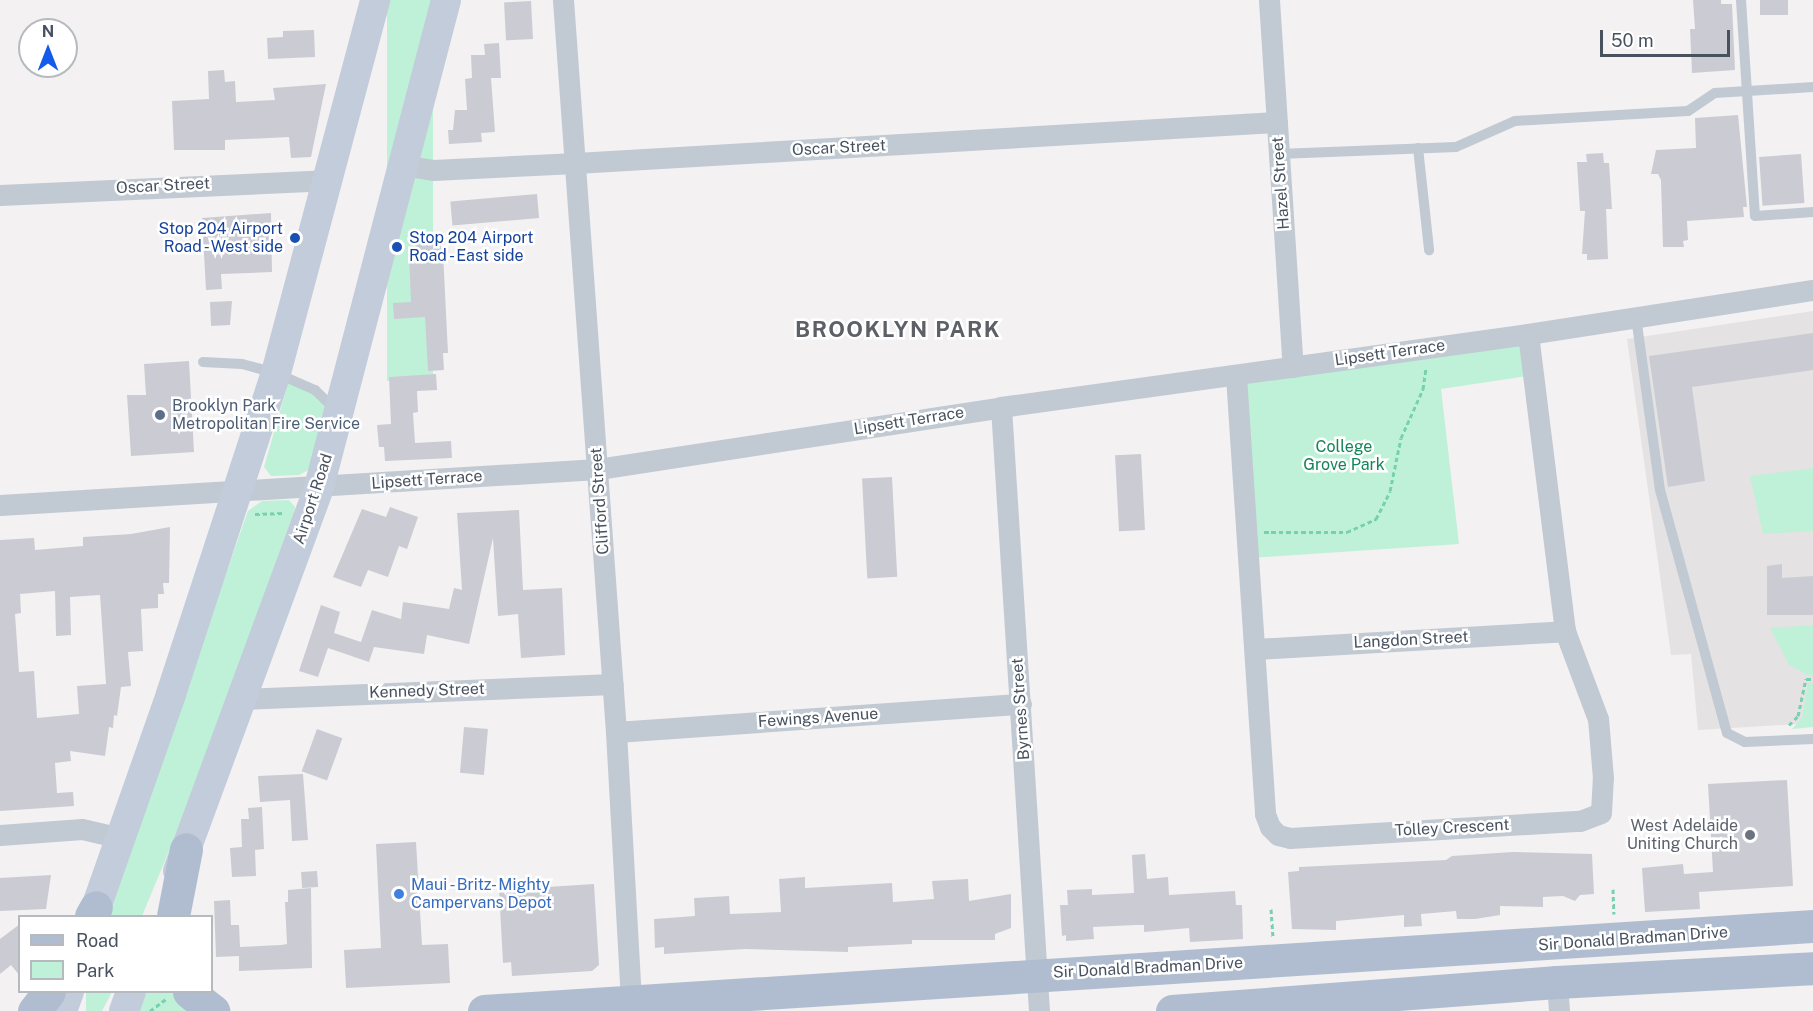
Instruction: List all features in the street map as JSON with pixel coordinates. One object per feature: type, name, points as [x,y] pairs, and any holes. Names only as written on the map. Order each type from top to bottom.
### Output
[{"type":"main road","points":[[93,913],[244,502],[326,180],[375,0]]},
{"type":"main road","name":"Airport Road","points":[[160,915],[319,487],[446,0]]},
{"type":"main road","points":[[173,915],[186,849]]},
{"type":"main road","name":"Sir Donald Bradman Drive","points":[[484,1011],[1813,926]]},
{"type":"main road","points":[[1410,953],[1442,972],[1443,991]]},
{"type":"main road","points":[[1172,1011],[1307,1006],[1443,991],[1558,997],[1813,968]]},
{"type":"main road","points":[[34,1011],[48,993]]},
{"type":"main road","points":[[62,1011],[69,993]]},
{"type":"main road","points":[[124,1011],[131,993]]},
{"type":"main road","points":[[184,993],[213,1011]]},
{"type":"street","name":"Clifford Street","points":[[563,0],[613,684],[631,1002]]},
{"type":"street","name":"Hazel Street","points":[[1269,0],[1293,367]]},
{"type":"street","name":"Oscar Street","points":[[402,165],[433,170],[576,163],[1277,122]]},
{"type":"street","name":"Oscar Street","points":[[0,195],[326,180]]},
{"type":"street","name":"Lipsett Terrace","points":[[0,505],[244,502],[319,487],[598,469],[1001,407],[1528,334],[1813,290]]},
{"type":"street","name":"Tolley Crescent","points":[[1236,376],[1256,649],[1265,814],[1278,835],[1290,838],[1580,821],[1601,813],[1603,778],[1598,719],[1565,631],[1528,334]]},
{"type":"street","name":"Byrnes Street","points":[[1001,407],[1039,1011]]},
{"type":"street","name":"Langdon Street","points":[[1256,649],[1565,631]]},
{"type":"street","name":"Kennedy Street","points":[[242,699],[613,684]]},
{"type":"street","name":"Fewings Avenue","points":[[616,732],[1021,704]]},
{"type":"street","points":[[0,835],[82,829],[121,838]]},
{"type":"lane","points":[[1741,0],[1755,216],[1813,212]]},
{"type":"lane","points":[[1279,154],[1456,147],[1515,121],[1688,111],[1715,93],[1813,87]]},
{"type":"lane","points":[[1418,148],[1429,250]]},
{"type":"lane","points":[[1636,317],[1660,490],[1726,733],[1745,742],[1813,739]]},
{"type":"lane","points":[[203,362],[242,364],[276,372],[315,390],[339,413]]},
{"type":"path","points":[[1248,530],[1277,534],[1347,532],[1376,519],[1390,491],[1401,438],[1423,389],[1425,348]]},
{"type":"path","points":[[244,502],[293,512]]},
{"type":"path","points":[[1785,729],[1798,716],[1806,680],[1813,679]]},
{"type":"path","points":[[1271,909],[1273,943]]},
{"type":"path","points":[[150,1011],[180,993]]},
{"type":"shaded area","points":[[1813,311],[1813,723],[1698,730],[1691,654],[1671,655],[1627,339]]},
{"type":"green space","points":[[387,0],[433,0],[433,381],[387,381]]},
{"type":"green space","name":"College Grove Park","points":[[1528,334],[1534,375],[1441,389],[1459,544],[1250,558],[1236,376]]},
{"type":"green space","points":[[289,380],[317,395],[325,405],[310,469],[299,475],[271,476],[264,467]]},
{"type":"green space","points":[[1813,468],[1813,531],[1763,534],[1750,476]]},
{"type":"green space","points":[[289,500],[295,507],[294,515],[213,745],[142,915],[105,915],[248,511],[262,501]]},
{"type":"green space","points":[[1813,625],[1813,675],[1808,675],[1789,665],[1770,628]]},
{"type":"green space","points":[[1808,683],[1813,683],[1813,727],[1792,729],[1802,718]]},
{"type":"green space","points":[[86,993],[111,993],[102,1011],[86,1011]]},
{"type":"green space","points":[[139,993],[180,993],[189,1011],[132,1011]]},
{"type":"building","points":[[1693,0],[1721,0],[1721,4],[1732,4],[1735,70],[1692,73],[1690,29],[1695,29]]},
{"type":"building","points":[[1760,0],[1788,0],[1788,15],[1760,15]]},
{"type":"building","points":[[531,1],[533,39],[506,40],[504,2]]},
{"type":"building","points":[[314,30],[315,57],[268,59],[267,38],[283,37],[283,31]]},
{"type":"building","points":[[499,43],[501,78],[491,78],[495,132],[481,133],[482,142],[449,144],[448,130],[453,130],[455,110],[467,110],[465,79],[472,78],[471,55],[485,55],[484,44]]},
{"type":"building","points":[[224,70],[225,82],[235,81],[236,102],[275,100],[273,88],[326,84],[311,157],[291,158],[289,137],[225,140],[225,150],[174,150],[172,101],[209,99],[208,71]]},
{"type":"building","points":[[1738,115],[1747,207],[1743,207],[1744,217],[1687,221],[1688,240],[1683,241],[1684,247],[1663,247],[1661,180],[1658,174],[1651,174],[1656,150],[1696,148],[1695,118]]},
{"type":"building","points":[[1603,153],[1604,163],[1609,163],[1612,209],[1606,209],[1608,259],[1587,260],[1587,254],[1582,254],[1585,211],[1580,211],[1577,162],[1587,162],[1586,154]]},
{"type":"building","points":[[1801,154],[1804,203],[1763,206],[1759,157]]},
{"type":"building","points":[[537,194],[539,218],[452,225],[450,202]]},
{"type":"building","points":[[271,213],[272,272],[221,274],[222,289],[206,290],[202,218]]},
{"type":"building","points":[[439,242],[443,252],[448,353],[443,353],[444,370],[428,371],[425,317],[394,319],[393,303],[411,302],[409,255],[416,254],[415,243]]},
{"type":"building","points":[[232,301],[230,325],[211,326],[210,302]]},
{"type":"building","points":[[1813,333],[1813,370],[1692,387],[1705,481],[1668,487],[1649,356]]},
{"type":"building","name":"Brooklyn Park Metropolitan Fire Service","points":[[189,361],[194,452],[131,456],[127,395],[146,395],[144,364]]},
{"type":"building","points":[[436,374],[437,390],[417,391],[418,412],[413,413],[415,443],[451,441],[452,458],[385,461],[384,447],[379,447],[377,425],[391,424],[389,377]]},
{"type":"building","points":[[1141,454],[1145,530],[1119,531],[1115,455]]},
{"type":"building","points":[[892,477],[897,577],[867,578],[862,479]]},
{"type":"building","points":[[390,507],[418,517],[407,549],[399,546],[388,577],[368,570],[361,587],[333,577],[362,509],[386,517]]},
{"type":"building","points":[[519,510],[523,590],[562,588],[565,655],[521,658],[518,614],[498,616],[493,538],[469,644],[427,635],[424,654],[374,647],[369,662],[328,648],[318,677],[299,671],[321,605],[340,612],[334,633],[361,642],[372,610],[401,619],[403,602],[449,609],[454,588],[462,590],[457,513]]},
{"type":"building","points":[[170,527],[169,583],[163,583],[164,594],[158,594],[158,608],[141,609],[143,651],[128,652],[131,686],[121,687],[117,716],[114,715],[113,728],[109,727],[105,756],[70,751],[71,761],[55,763],[57,793],[73,792],[74,806],[0,811],[0,540],[34,538],[35,550],[83,546],[83,537],[131,534]],"holes":[[[55,591],[56,636],[71,635],[70,597],[100,595],[106,684],[77,686],[79,714],[37,718],[34,671],[19,672],[15,614],[21,613],[20,594]]]},
{"type":"building","points":[[1782,564],[1782,578],[1813,576],[1813,615],[1767,615],[1767,566]]},
{"type":"building","points":[[464,727],[488,729],[484,775],[460,773]]},
{"type":"building","points":[[317,729],[342,738],[327,781],[302,771]]},
{"type":"building","points":[[303,774],[308,840],[292,841],[290,800],[260,802],[258,776]]},
{"type":"building","name":"West Adelaide Uniting Church","points":[[1787,780],[1793,886],[1699,892],[1700,909],[1645,912],[1642,868],[1683,864],[1684,874],[1713,872],[1708,784]]},
{"type":"building","points":[[262,807],[264,849],[255,850],[256,876],[232,877],[230,848],[242,847],[241,819],[249,819],[248,808]]},
{"type":"building","name":"Maui - Britz- Mighty Campervans Depot","points":[[416,842],[422,945],[448,944],[450,983],[346,988],[344,950],[381,948],[376,844]]},
{"type":"building","points":[[1513,852],[1592,854],[1594,894],[1580,895],[1575,901],[1563,896],[1543,897],[1543,907],[1500,906],[1500,915],[1475,919],[1457,919],[1456,911],[1421,914],[1422,926],[1404,927],[1404,915],[1336,921],[1336,930],[1292,929],[1288,872],[1299,871],[1299,867],[1446,860],[1452,856]]},
{"type":"building","points":[[1145,854],[1147,879],[1168,877],[1169,895],[1235,891],[1236,905],[1242,905],[1243,939],[1190,942],[1189,928],[1144,932],[1144,925],[1136,925],[1093,927],[1094,939],[1066,941],[1066,935],[1062,936],[1060,905],[1068,905],[1067,890],[1092,889],[1092,895],[1134,893],[1132,855]]},
{"type":"building","points":[[317,871],[318,887],[302,888],[301,872]]},
{"type":"building","points":[[51,875],[46,909],[0,911],[0,878]]},
{"type":"building","points":[[805,877],[805,888],[892,883],[893,902],[934,899],[932,881],[968,879],[969,901],[1011,894],[1011,928],[995,934],[995,940],[912,940],[912,944],[848,947],[848,952],[745,949],[664,954],[664,947],[655,948],[654,919],[695,916],[694,898],[729,896],[730,914],[781,912],[779,879]]},
{"type":"building","points":[[594,884],[599,965],[592,971],[512,976],[511,962],[503,963],[499,890]]},
{"type":"building","points":[[311,888],[312,968],[239,971],[239,956],[216,957],[214,901],[230,900],[231,925],[239,925],[240,947],[281,945],[287,944],[285,902],[288,902],[288,890]]},
{"type":"building","points":[[18,926],[18,974],[11,965],[0,974],[0,939]]},
{"type":"place","name":"Stop 204 Airport Road - West side","points":[[295,238]]},
{"type":"place","name":"Stop 204 Airport Road - East side","points":[[397,247]]},
{"type":"place","name":"Brooklyn Park Metropolitan Fire Service","points":[[160,415]]},
{"type":"place","name":"West Adelaide Uniting Church","points":[[1750,835]]},
{"type":"place","name":"Maui - Britz- Mighty Campervans Depot","points":[[399,894]]},
{"type":"district","name":"BROOKLYN PARK","points":[[898,330]]}]
